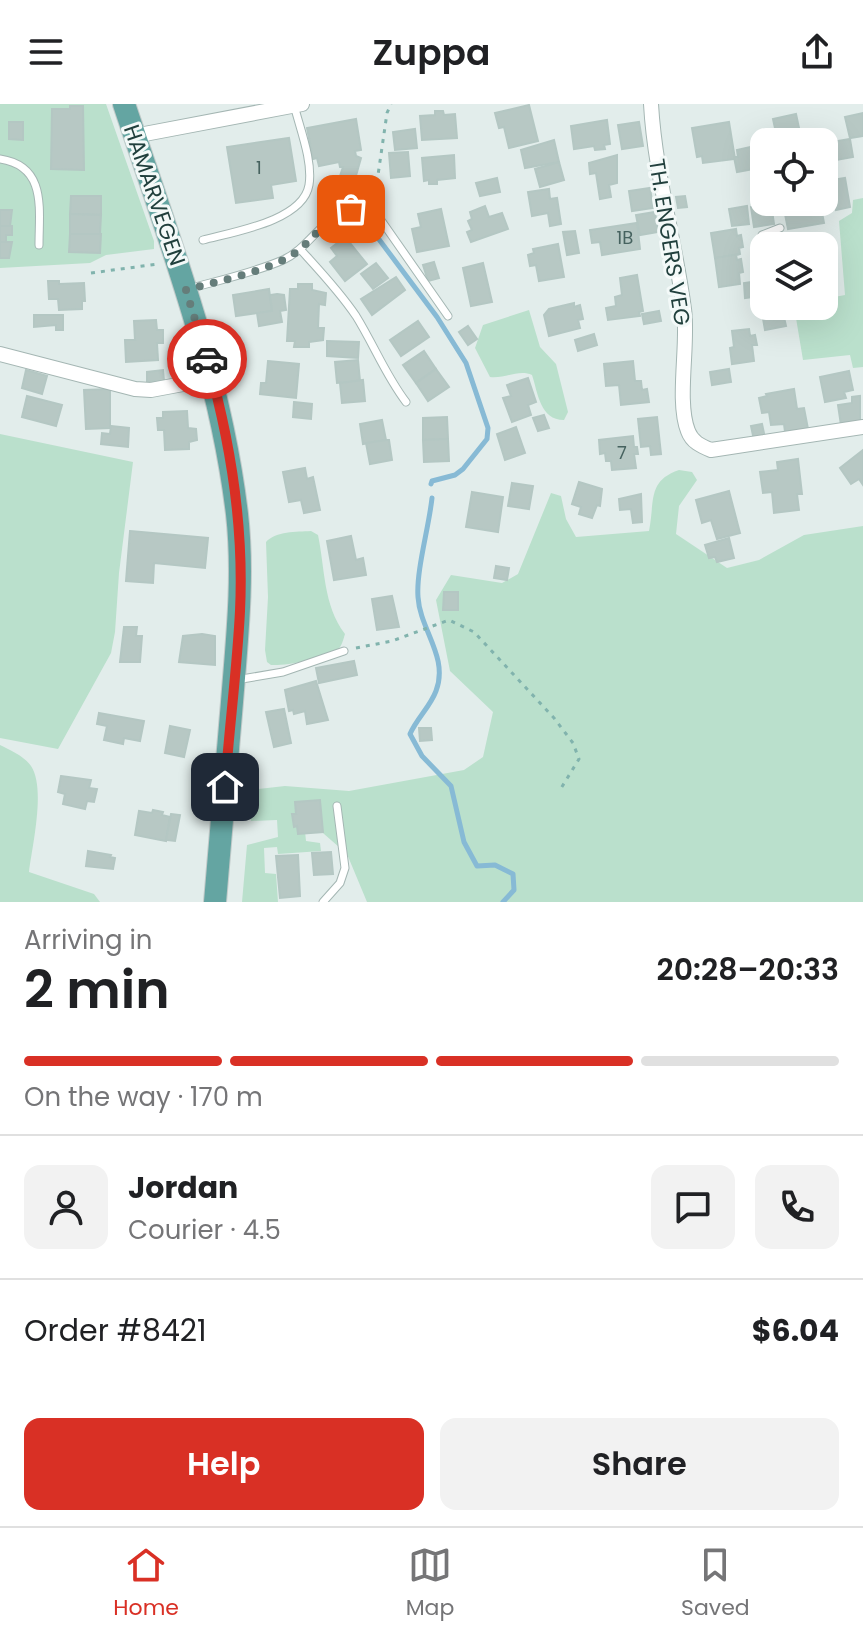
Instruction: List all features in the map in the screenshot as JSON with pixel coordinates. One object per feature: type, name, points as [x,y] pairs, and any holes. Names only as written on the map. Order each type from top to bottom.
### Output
[{"type":"main road","name":"HAMARVEGEN","points":[[124,104],[177,261],[220,410],[237,515],[240,610],[215,902]]},
{"type":"street","name":"TH. ENGERS VEG","points":[[651,104],[658,171],[685,311],[687,429],[700,446],[711,450],[863,427]]},
{"type":"street","points":[[134,136],[298,105]]},
{"type":"street","points":[[0,354],[135,389],[151,390],[183,384]]},
{"type":"lane","points":[[203,240],[285,215],[303,201],[310,184],[298,105]]},
{"type":"lane","points":[[0,159],[14,161],[27,170],[35,183],[39,198],[39,245]]},
{"type":"lane","points":[[186,290],[285,259],[336,215],[351,209],[366,209],[376,213],[448,316]]},
{"type":"lane","points":[[770,232],[780,228]]},
{"type":"lane","points":[[300,249],[348,306],[394,387],[406,402]]},
{"type":"lane","points":[[234,681],[283,672],[344,651]]},
{"type":"lane","points":[[323,902],[340,883],[345,868],[337,806]]},
{"type":"path","points":[[366,209],[377,182],[391,104]]},
{"type":"path","points":[[91,273],[177,261]]},
{"type":"path","points":[[344,651],[392,641],[449,620],[474,632],[554,718],[573,743],[579,759],[560,790]]},
{"type":"green space","points":[[0,104],[106,104],[154,241],[154,249],[106,255],[90,263],[0,268]]},
{"type":"green space","points":[[863,198],[863,367],[853,368],[850,355],[803,360],[796,320],[838,320],[838,296],[845,295],[839,221],[852,213],[853,200]]},
{"type":"green space","points":[[529,310],[540,347],[556,364],[568,412],[564,420],[556,419],[545,411],[532,375],[522,373],[490,377],[475,348],[483,325]]},
{"type":"green space","points":[[0,434],[133,462],[111,653],[58,749],[0,738]]},
{"type":"green space","points":[[679,470],[692,472],[697,480],[679,506],[676,534],[727,568],[759,560],[804,535],[863,526],[863,902],[367,902],[347,854],[308,820],[304,821],[306,841],[320,843],[321,851],[278,854],[277,847],[264,848],[265,873],[276,874],[278,902],[242,902],[247,845],[278,837],[277,820],[251,821],[241,791],[285,786],[349,791],[464,770],[483,757],[493,712],[450,671],[436,600],[451,575],[502,583],[518,574],[551,493],[561,496],[566,519],[576,537],[649,531],[657,486]]},
{"type":"green space","points":[[311,531],[318,535],[332,611],[345,634],[340,648],[330,654],[271,665],[267,662],[265,650],[268,597],[266,542],[281,534]]},
{"type":"green space","points":[[0,745],[25,759],[35,776],[38,803],[29,872],[94,894],[100,902],[0,902]]},
{"type":"building","points":[[529,105],[538,141],[509,148],[504,127],[499,128],[495,113]]},
{"type":"building","points":[[70,106],[83,106],[84,170],[51,169],[52,109],[70,109]]},
{"type":"building","points":[[435,111],[443,111],[444,115],[455,114],[457,138],[422,140],[420,116],[435,115]]},
{"type":"building","points":[[863,113],[863,136],[850,138],[845,117]]},
{"type":"building","points":[[796,114],[799,128],[775,128],[773,119]]},
{"type":"building","points":[[356,119],[361,150],[355,151],[356,156],[361,158],[353,186],[338,182],[343,167],[339,162],[319,166],[317,158],[313,159],[307,128]]},
{"type":"building","points":[[607,120],[610,144],[604,145],[605,149],[595,150],[594,146],[574,149],[571,126]]},
{"type":"building","points":[[9,122],[23,122],[23,140],[9,139]]},
{"type":"building","points":[[639,122],[643,146],[622,149],[618,125]]},
{"type":"building","points":[[729,122],[735,159],[703,163],[702,156],[697,157],[692,128]]},
{"type":"building","points":[[415,129],[417,148],[395,150],[393,132]]},
{"type":"building","points":[[289,138],[296,181],[271,185],[273,198],[236,203],[227,147]]},
{"type":"building","points":[[850,139],[853,157],[838,160],[838,141]]},
{"type":"building","points":[[554,140],[559,162],[525,168],[521,150]]},
{"type":"building","points":[[750,147],[750,170],[737,172],[734,157],[738,157],[737,150]]},
{"type":"building","points":[[408,152],[410,176],[391,178],[389,153]]},
{"type":"building","points":[[454,155],[455,178],[437,180],[437,184],[424,181],[422,158]]},
{"type":"building","points":[[617,155],[617,183],[609,185],[611,197],[600,199],[596,173],[590,174],[589,163]]},
{"type":"building","points":[[559,162],[564,180],[540,187],[535,169]]},
{"type":"building","points":[[497,178],[500,192],[480,196],[476,183]]},
{"type":"building","points":[[845,178],[850,207],[838,210],[838,179]]},
{"type":"building","points":[[650,188],[653,208],[632,211],[629,191]]},
{"type":"building","points":[[549,189],[550,199],[557,198],[561,224],[550,226],[548,213],[532,216],[528,192]]},
{"type":"building","points":[[71,196],[101,196],[101,215],[70,214]]},
{"type":"building","points":[[685,196],[687,207],[678,208],[676,197]]},
{"type":"building","points":[[485,206],[489,217],[502,213],[508,229],[471,242],[467,232],[472,230],[468,221],[472,219],[470,212]]},
{"type":"building","points":[[747,206],[749,224],[732,226],[729,209]]},
{"type":"building","points":[[441,209],[449,246],[417,252],[412,229],[421,227],[418,214]]},
{"type":"building","points":[[0,210],[12,210],[10,226],[0,226]]},
{"type":"building","points":[[655,212],[658,232],[640,235],[636,215]]},
{"type":"building","points":[[70,214],[101,215],[100,234],[70,234]]},
{"type":"building","points":[[752,216],[773,216],[774,224],[754,227]]},
{"type":"building","points":[[785,216],[823,216],[824,223],[788,229]]},
{"type":"building","points":[[637,223],[640,249],[602,255],[600,242],[592,243],[590,230]]},
{"type":"building","points":[[0,226],[12,226],[12,235],[6,235],[6,242],[0,242]]},
{"type":"building","points":[[736,229],[737,236],[741,235],[743,247],[739,248],[740,254],[715,258],[711,233]]},
{"type":"building","points":[[575,231],[579,253],[567,255],[563,232]]},
{"type":"building","points":[[70,234],[101,234],[100,253],[69,252]]},
{"type":"building","points":[[345,237],[367,264],[345,281],[330,262],[337,256],[331,248]]},
{"type":"building","points":[[0,242],[12,242],[9,258],[0,258]]},
{"type":"building","points":[[558,244],[564,277],[539,281],[536,265],[530,266],[528,255],[534,253],[533,249]]},
{"type":"building","points":[[740,254],[736,255],[737,260],[741,259],[743,272],[739,273],[740,284],[719,287],[715,258]]},
{"type":"building","points":[[434,262],[439,278],[428,281],[423,265]]},
{"type":"building","points":[[376,263],[388,278],[373,289],[361,274]]},
{"type":"building","points":[[483,263],[492,302],[471,306],[463,268]]},
{"type":"building","points":[[637,275],[643,311],[639,312],[640,316],[608,320],[606,308],[616,306],[615,297],[622,295],[620,278]]},
{"type":"building","points":[[396,277],[405,290],[372,315],[361,299]]},
{"type":"building","points":[[48,281],[84,283],[82,309],[59,310],[58,299],[49,299]]},
{"type":"building","points":[[750,282],[750,297],[745,298],[744,283]]},
{"type":"building","points":[[298,284],[312,284],[312,290],[326,293],[325,305],[319,304],[318,328],[324,328],[323,340],[309,342],[309,347],[294,347],[295,341],[287,341],[290,289],[298,289]]},
{"type":"building","points":[[269,289],[272,311],[236,316],[233,295]]},
{"type":"building","points":[[270,295],[284,295],[286,310],[280,311],[282,322],[259,326],[257,313],[272,311]]},
{"type":"building","points":[[574,303],[574,307],[580,305],[583,319],[578,320],[580,328],[549,336],[544,315],[549,309]]},
{"type":"building","points":[[659,311],[661,321],[644,324],[642,314]]},
{"type":"building","points":[[34,315],[63,315],[63,330],[56,330],[56,325],[34,327]]},
{"type":"building","points":[[156,320],[157,330],[163,330],[163,343],[157,343],[158,360],[126,362],[125,340],[135,340],[134,321]]},
{"type":"building","points":[[763,320],[785,320],[786,326],[765,330]]},
{"type":"building","points":[[418,321],[429,337],[401,356],[390,340]]},
{"type":"building","points":[[468,326],[477,339],[468,345],[459,332]]},
{"type":"building","points":[[749,329],[750,336],[755,335],[757,345],[752,345],[754,361],[732,364],[732,331]]},
{"type":"building","points":[[594,334],[597,345],[578,351],[575,340]]},
{"type":"building","points":[[327,341],[359,342],[358,358],[327,356]]},
{"type":"building","points":[[424,351],[436,369],[416,383],[403,365]]},
{"type":"building","points":[[358,360],[360,381],[337,383],[335,362]]},
{"type":"building","points":[[268,361],[299,364],[296,398],[260,394],[261,383],[266,383]]},
{"type":"building","points":[[633,361],[635,381],[641,381],[642,390],[647,389],[649,402],[621,405],[619,385],[606,386],[604,364]]},
{"type":"building","points":[[436,369],[449,387],[428,401],[416,383]]},
{"type":"building","points":[[729,369],[731,382],[712,385],[710,372]]},
{"type":"building","points":[[26,370],[47,376],[42,394],[22,388]]},
{"type":"building","points":[[163,370],[164,381],[147,382],[147,372]]},
{"type":"building","points":[[849,371],[853,390],[844,392],[846,398],[825,402],[820,377]]},
{"type":"building","points":[[528,378],[536,402],[528,405],[531,415],[512,422],[503,398],[511,396],[507,385]]},
{"type":"building","points":[[363,380],[365,401],[342,403],[340,383]]},
{"type":"building","points":[[110,389],[110,428],[86,429],[84,390]]},
{"type":"building","points":[[794,389],[797,409],[804,408],[808,429],[785,432],[784,424],[771,425],[769,412],[762,413],[759,398]]},
{"type":"building","points":[[27,396],[62,405],[56,426],[22,417]]},
{"type":"building","points":[[860,396],[860,422],[841,425],[838,405],[852,403],[852,397]]},
{"type":"building","points":[[294,402],[312,404],[311,419],[293,417]]},
{"type":"building","points":[[187,411],[188,428],[196,429],[197,440],[189,442],[189,449],[165,450],[164,430],[158,430],[157,418],[163,418],[163,412]]},
{"type":"building","points":[[544,415],[549,428],[538,431],[533,418]]},
{"type":"building","points":[[447,417],[448,439],[423,440],[423,418]]},
{"type":"building","points":[[657,417],[661,454],[651,455],[650,446],[641,447],[638,419]]},
{"type":"building","points":[[382,420],[386,440],[363,444],[360,424]]},
{"type":"building","points":[[762,424],[765,438],[754,440],[751,426]]},
{"type":"building","points":[[111,426],[129,428],[128,447],[101,444],[102,433],[110,434]]},
{"type":"building","points":[[516,427],[525,453],[505,460],[497,434]]},
{"type":"building","points":[[633,436],[638,454],[634,454],[636,468],[612,470],[611,461],[606,461],[605,453],[600,454],[599,440]]},
{"type":"building","points":[[448,439],[449,461],[424,462],[423,440]]},
{"type":"building","points":[[389,440],[392,460],[370,464],[366,443]]},
{"type":"building","points":[[863,450],[863,485],[859,479],[851,484],[840,468]]},
{"type":"building","points":[[798,459],[802,494],[797,494],[799,510],[774,513],[772,492],[763,493],[760,472],[778,470],[777,462]]},
{"type":"building","points":[[305,468],[307,479],[313,477],[320,510],[304,513],[301,500],[289,502],[283,472]]},
{"type":"building","points":[[579,482],[602,489],[600,506],[597,505],[592,518],[579,514],[581,507],[572,504]]},
{"type":"building","points":[[512,483],[533,486],[529,509],[508,506]]},
{"type":"building","points":[[729,491],[740,533],[717,539],[711,520],[702,523],[696,500]]},
{"type":"building","points":[[472,492],[503,497],[498,532],[466,527]]},
{"type":"building","points":[[641,494],[642,522],[633,523],[631,509],[620,510],[619,499]]},
{"type":"building","points":[[130,531],[208,538],[205,568],[154,563],[153,583],[126,581]]},
{"type":"building","points":[[351,536],[356,560],[363,558],[366,575],[334,580],[327,541]]},
{"type":"building","points":[[729,538],[734,558],[717,562],[715,557],[709,558],[705,545]]},
{"type":"building","points":[[496,566],[509,568],[507,580],[494,578]]},
{"type":"building","points":[[444,592],[458,592],[458,610],[443,610]]},
{"type":"building","points":[[392,596],[399,627],[377,630],[372,599]]},
{"type":"building","points":[[124,627],[137,627],[136,636],[142,636],[140,662],[120,662]]},
{"type":"building","points":[[183,636],[215,636],[215,665],[179,662]]},
{"type":"building","points":[[354,661],[357,675],[319,683],[316,668]]},
{"type":"building","points":[[316,681],[328,720],[307,724],[305,711],[294,714],[293,710],[289,711],[285,690]]},
{"type":"building","points":[[284,709],[291,743],[274,747],[266,712]]},
{"type":"building","points":[[99,713],[144,721],[140,741],[124,738],[123,744],[104,740],[107,726],[97,724]]},
{"type":"building","points":[[170,726],[190,730],[184,757],[165,753]]},
{"type":"building","points":[[419,728],[431,728],[432,740],[420,741]]},
{"type":"building","points":[[61,776],[91,780],[89,788],[97,789],[94,802],[87,801],[85,809],[63,804],[65,794],[58,792]]},
{"type":"building","points":[[320,800],[323,832],[298,834],[292,814],[296,814],[295,802]]},
{"type":"building","points":[[153,810],[170,817],[166,841],[135,835],[139,811],[152,813]]},
{"type":"building","points":[[171,814],[180,815],[175,841],[166,840]]},
{"type":"building","points":[[88,851],[111,855],[115,858],[113,869],[86,866]]},
{"type":"building","points":[[331,852],[333,874],[314,875],[312,853]]},
{"type":"building","points":[[298,855],[300,896],[280,898],[276,856]]},
{"type":"waterway","points":[[369,226],[437,317],[466,363],[488,428],[487,439],[463,469],[431,484]]},
{"type":"waterway","points":[[432,498],[418,597],[423,621],[437,655],[439,679],[433,697],[410,734],[422,756],[451,786],[464,842],[477,866],[495,865],[513,874],[514,890],[503,902]]},
{"type":"way so far","points":[[207,359],[186,290],[285,259],[336,215],[351,209]]},
{"type":"route","points":[[207,359],[223,425],[237,515],[240,610],[225,787]]}]
